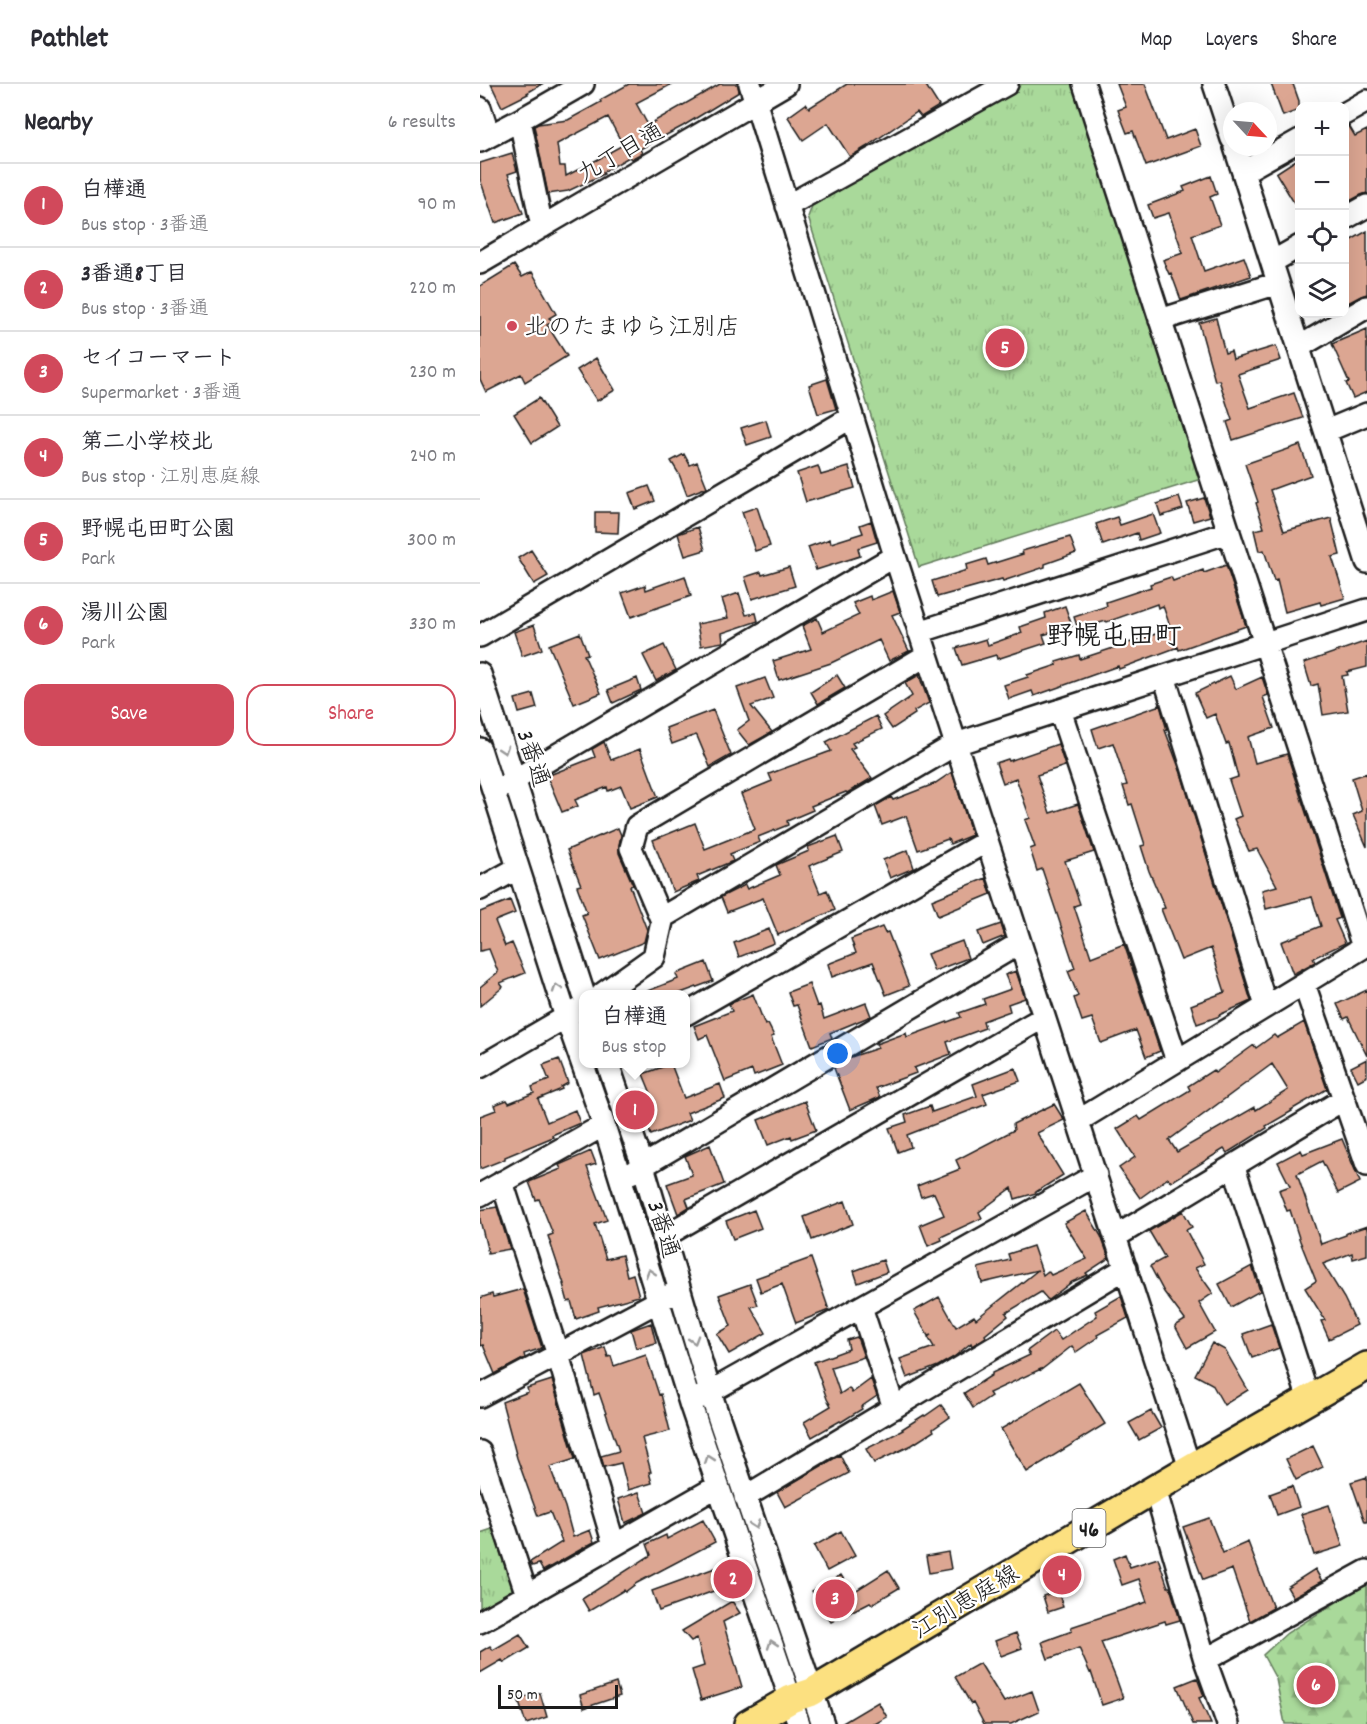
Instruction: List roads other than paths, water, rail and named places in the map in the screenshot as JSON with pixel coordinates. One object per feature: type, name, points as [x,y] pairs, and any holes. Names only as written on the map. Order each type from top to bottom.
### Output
[{"type":"main road","name":"江別恵庭線","points":[[748,1724],[801,1705],[1155,1489],[1367,1365]]},
{"type":"street","points":[[480,108],[484,138],[583,84]]},
{"type":"street","name":"九丁目通","points":[[480,263],[542,227],[752,93],[786,84]]},
{"type":"street","points":[[788,207],[1006,84]]},
{"type":"street","points":[[1078,1121],[1365,946],[1084,84]]},
{"type":"street","points":[[1214,84],[1223,112]]},
{"type":"street","points":[[752,93],[919,632],[1190,1468]]},
{"type":"street","points":[[1349,111],[1367,101]]},
{"type":"street","points":[[520,120],[542,227]]},
{"type":"street","points":[[1243,172],[1295,142]]},
{"type":"street","points":[[1237,156],[1367,562]]},
{"type":"street","points":[[1349,216],[1367,206]]},
{"type":"street","points":[[1272,262],[1295,248]]},
{"type":"street","points":[[1160,320],[1278,283]]},
{"type":"street","points":[[1299,347],[1367,307]]},
{"type":"street","points":[[1326,432],[1367,414]]},
{"type":"street","points":[[480,636],[852,417]]},
{"type":"street","points":[[919,632],[1229,532]]},
{"type":"street","points":[[494,792],[895,556]]},
{"type":"street","points":[[608,990],[654,957],[663,917],[956,744],[1367,610]]},
{"type":"street","points":[[662,921],[631,848],[637,826],[927,655]]},
{"type":"street","name":"3番通","points":[[480,674],[582,990]]},
{"type":"street","points":[[1164,676],[1266,1006]]},
{"type":"street","points":[[1060,710],[1177,1061]]},
{"type":"street","name":"3番通","points":[[480,749],[518,868],[575,1012]]},
{"type":"street","points":[[690,1012],[987,841]]},
{"type":"street","points":[[480,890],[518,868]]},
{"type":"street","points":[[622,1179],[1020,943]]},
{"type":"street","points":[[1304,984],[1367,1165]]},
{"type":"street","points":[[480,1067],[575,1012]]},
{"type":"street","points":[[663,1237],[1044,1017]]},
{"type":"street","name":"3番通","points":[[591,1068],[604,1125],[718,1486],[801,1705],[823,1724]]},
{"type":"street","name":"3番通","points":[[609,1068],[643,1166],[710,1392],[745,1497],[801,1705]]},
{"type":"street","points":[[1115,1237],[1344,1099]]},
{"type":"street","points":[[480,1195],[604,1125]]},
{"type":"street","points":[[1234,1167],[1309,1400]]},
{"type":"street","points":[[690,1403],[1096,1175]]},
{"type":"street","points":[[502,1182],[558,1354],[614,1545]]},
{"type":"street","points":[[745,1497],[1126,1268]]},
{"type":"street","points":[[480,1396],[679,1291]]},
{"type":"street","points":[[861,1308],[894,1408]]},
{"type":"street","points":[[480,1452],[527,1595]]},
{"type":"street","points":[[480,1622],[718,1486]]},
{"type":"street","points":[[1155,1489],[1205,1660],[1228,1724]]},
{"type":"street","points":[[1205,1660],[1367,1571]]},
{"type":"place","name":"北のたまゆら江別店","points":[[512,326]]},
{"type":"place","name":"野幌屯田町公園","points":[[1005,348]]},
{"type":"place","name":"白樺通","points":[[635,1110]]},
{"type":"place","name":"第二小学校北","points":[[1062,1575]]},
{"type":"place","name":"3番通8丁目","points":[[733,1579]]},
{"type":"place","name":"セイコーマート","points":[[835,1599]]},
{"type":"place","name":"湯川公園","points":[[1316,1685]]},
{"type":"district","name":"野幌屯田町","points":[[1114,635]]}]
